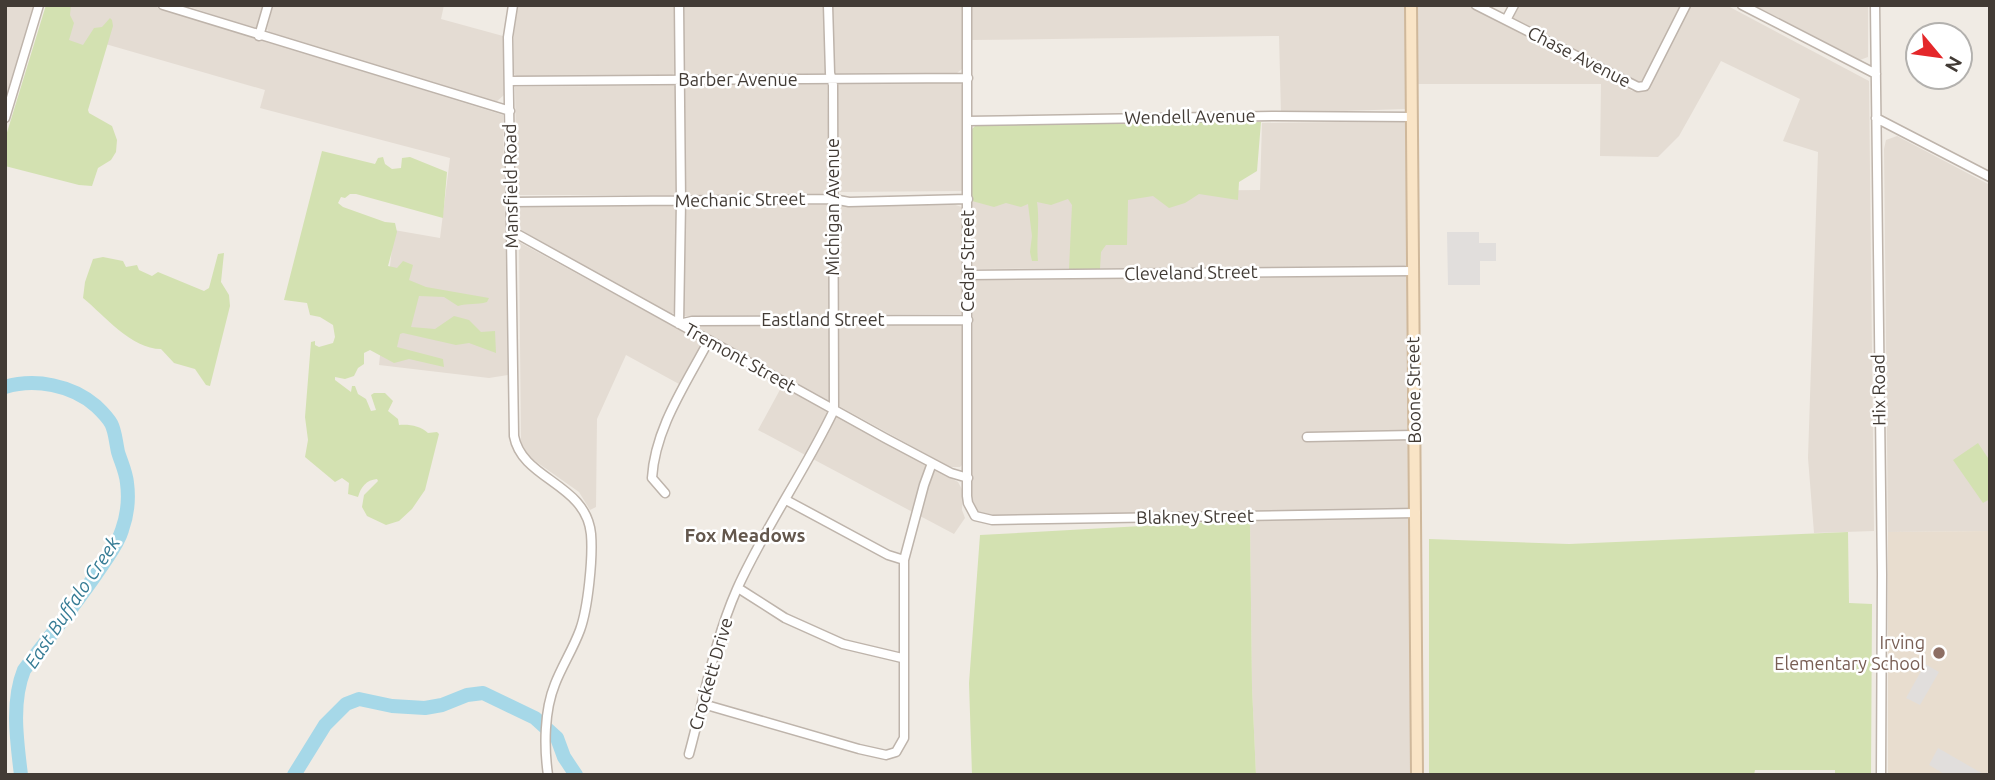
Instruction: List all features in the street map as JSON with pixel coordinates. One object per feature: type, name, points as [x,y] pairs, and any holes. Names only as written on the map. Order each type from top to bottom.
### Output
[{"type":"street","points":[[5,118],[38,5]]},
{"type":"street","name":"Mansfield Road","points":[[163,5],[510,111],[515,441],[527,461],[569,493],[584,510],[590,529],[591,545],[584,611],[577,636],[553,687],[547,714],[547,772]]},
{"type":"street","points":[[259,36],[268,5]]},
{"type":"street","points":[[510,111],[508,37],[513,5]]},
{"type":"street","points":[[679,5],[679,324]]},
{"type":"street","name":"Michigan Avenue","points":[[828,5],[833,199],[834,410]]},
{"type":"street","name":"Cedar Street","points":[[967,5],[968,503],[975,516]]},
{"type":"street","name":"Boone Street","points":[[1411,5],[1417,775]]},
{"type":"street","name":"Chase Avenue","points":[[1476,5],[1630,84],[1645,86],[1686,5]]},
{"type":"street","points":[[1506,20],[1514,5]]},
{"type":"street","points":[[1742,5],[1876,74]]},
{"type":"street","name":"Hix Road","points":[[1875,5],[1882,574],[1881,775]]},
{"type":"street","name":"Barber Avenue","points":[[509,81],[968,78]]},
{"type":"street","name":"Wendell Avenue","points":[[967,121],[1263,116],[1412,117]]},
{"type":"street","points":[[1876,118],[1990,177]]},
{"type":"street","name":"Mechanic Street","points":[[512,202],[833,199],[849,202],[968,198]]},
{"type":"street","name":"Tremont Street","points":[[513,236],[519,236],[932,463],[968,478]]},
{"type":"street","name":"Cleveland Street","points":[[968,275],[1413,271]]},
{"type":"street","name":"Eastland Street","points":[[679,324],[692,321],[968,320]]},
{"type":"street","points":[[665,493],[652,478],[653,456],[662,430],[709,340]]},
{"type":"street","name":"Crockett Drive","points":[[689,754],[720,633],[737,588],[814,452],[834,410]]},
{"type":"street","points":[[1307,437],[1414,435]]},
{"type":"street","points":[[703,704],[886,755],[896,752],[904,738],[904,560],[923,485],[932,463]]},
{"type":"street","points":[[786,500],[888,555],[904,560]]},
{"type":"street","name":"Blakney Street","points":[[975,516],[985,520],[999,520],[1416,513]]},
{"type":"street","points":[[737,588],[785,618],[843,644],[902,658]]},
{"type":"shaded area","points":[[5,5],[35,5],[5,103]]},
{"type":"shaded area","points":[[68,5],[150,5],[503,115],[508,375],[489,378],[379,365],[394,230],[440,238],[450,158],[260,108],[265,90],[102,43],[98,55],[56,42]]},
{"type":"shaded area","points":[[184,5],[264,5],[258,27],[253,28]]},
{"type":"shaded area","points":[[273,5],[444,5],[441,19],[503,36],[504,95],[496,102],[270,33],[267,29]]},
{"type":"shaded area","points":[[518,5],[676,5],[677,71],[672,75],[518,77],[514,74],[514,33]]},
{"type":"shaded area","points":[[681,5],[826,5],[827,71],[823,74],[684,76]]},
{"type":"shaded area","points":[[830,5],[962,5],[963,68],[957,73],[835,74]]},
{"type":"shaded area","points":[[971,5],[1406,5],[1407,105],[1405,109],[1281,113],[1279,36],[971,40]]},
{"type":"shaded area","points":[[1415,5],[1469,5],[1632,91],[1639,91],[1650,88],[1652,78],[1689,5],[1726,5],[1869,81],[1874,531],[1814,533],[1808,458],[1818,152],[1783,141],[1800,99],[1721,61],[1679,136],[1658,157],[1600,156],[1601,84],[1415,84]]},
{"type":"shaded area","points":[[1517,5],[1682,5],[1644,79],[1639,83],[1513,20],[1512,14]]},
{"type":"shaded area","points":[[1754,5],[1868,5],[1868,57],[1860,60]]},
{"type":"shaded area","points":[[959,82],[963,86],[962,191],[838,192],[835,84]]},
{"type":"shaded area","points":[[686,84],[827,84],[829,194],[684,193],[683,87]]},
{"type":"shaded area","points":[[675,85],[677,195],[517,195],[515,87]]},
{"type":"shaded area","points":[[1403,121],[1407,125],[1408,264],[1404,266],[973,269],[972,193],[1260,190],[1262,123]]},
{"type":"shaded area","points":[[1897,136],[1990,185],[1990,531],[1888,532],[1884,149],[1886,140]]},
{"type":"shaded area","points":[[949,203],[962,207],[964,212],[961,314],[842,315],[836,312],[838,205]]},
{"type":"shaded area","points":[[673,205],[678,211],[675,312],[670,315],[518,228],[520,207]]},
{"type":"shaded area","points":[[684,205],[828,205],[831,309],[824,315],[684,316]]},
{"type":"shaded area","points":[[1447,232],[1479,232],[1479,243],[1496,243],[1496,261],[1480,261],[1480,285],[1448,285]]},
{"type":"shaded area","points":[[519,242],[702,342],[679,384],[626,355],[597,419],[596,507],[590,510],[579,492],[528,456],[521,442]]},
{"type":"shaded area","points":[[1406,276],[1410,282],[1409,508],[999,516],[986,516],[974,510],[971,492],[973,280]]},
{"type":"shaded area","points":[[828,324],[830,400],[827,401],[697,328],[698,325]]},
{"type":"shaded area","points":[[839,324],[964,326],[964,463],[960,467],[950,467],[837,405]]},
{"type":"shaded area","points":[[782,386],[958,482],[963,491],[962,510],[965,518],[954,534],[758,430]]},
{"type":"shaded area","points":[[1407,517],[1411,520],[1414,775],[1256,775],[1250,520]]},
{"type":"shaded area","name":"Irving Elementary School","points":[[1990,531],[1990,775],[1888,775],[1888,532]]},
{"type":"shaded area","points":[[1925,664],[1939,672],[1920,705],[1906,698]]},
{"type":"shaded area","points":[[1938,748],[1985,775],[1946,775],[1929,765]]},
{"type":"green space","points":[[46,5],[71,5],[70,15],[74,23],[69,40],[83,45],[94,28],[102,27],[110,18],[112,20],[113,26],[88,110],[112,126],[117,140],[116,152],[111,160],[98,168],[92,186],[5,166],[5,139]]},
{"type":"green space","points":[[1261,122],[1257,171],[1239,182],[1238,200],[1199,194],[1185,203],[1169,208],[1153,196],[1128,200],[1127,245],[1106,245],[1101,252],[1100,269],[1069,269],[1072,205],[1068,199],[1051,205],[1037,202],[1038,261],[1032,261],[1030,252],[1032,236],[1028,204],[1021,207],[1006,203],[994,207],[972,201],[970,134],[977,124]]},
{"type":"green space","points":[[322,151],[375,164],[378,158],[383,157],[385,164],[392,169],[401,168],[402,158],[410,157],[447,172],[443,218],[356,194],[341,197],[338,203],[385,222],[395,223],[397,232],[388,266],[397,268],[403,261],[413,265],[409,280],[426,287],[489,298],[487,302],[458,306],[444,297],[419,296],[411,327],[435,329],[454,316],[469,320],[481,332],[495,331],[496,353],[469,343],[456,345],[403,333],[400,334],[397,347],[443,359],[444,367],[409,359],[394,363],[370,350],[364,353],[364,364],[354,376],[345,379],[335,377],[335,380],[351,392],[352,386],[355,386],[358,394],[366,399],[371,411],[376,410],[371,395],[385,393],[393,401],[388,411],[398,419],[399,425],[415,426],[428,433],[439,434],[425,490],[412,509],[399,521],[386,525],[367,516],[362,507],[364,495],[377,479],[365,485],[358,497],[348,494],[349,483],[342,478],[335,482],[305,457],[308,440],[305,417],[311,342],[315,341],[315,345],[319,347],[333,343],[335,337],[333,325],[320,317],[310,315],[307,303],[284,300]]},
{"type":"green space","points":[[224,253],[221,282],[229,295],[230,306],[210,386],[206,385],[195,369],[174,363],[161,349],[150,348],[129,338],[83,298],[93,259],[103,257],[123,261],[126,267],[137,265],[139,270],[152,276],[158,272],[204,291],[209,288],[218,254]]},
{"type":"green space","points":[[1978,443],[1990,461],[1990,499],[1983,503],[1953,460]]},
{"type":"green space","points":[[1250,520],[1256,775],[972,775],[969,683],[980,535]]},
{"type":"green space","points":[[1848,532],[1849,603],[1872,604],[1871,775],[1835,775],[1835,770],[1755,770],[1754,775],[1429,775],[1429,539],[1569,544]]},
{"type":"waterway","name":"East Buffalo Creek","points":[[5,387],[28,383],[53,385],[76,393],[96,406],[113,427],[128,489],[125,519],[115,545],[82,594],[24,670],[16,709],[21,775]]},
{"type":"waterway","name":"East Buffalo Creek","points":[[294,775],[325,725],[346,704],[359,699],[392,706],[425,708],[483,693],[535,718],[557,738],[564,757],[576,775]]},
{"type":"place","name":"Irving Elementary School","points":[[1939,653]]},
{"type":"district","name":"Fox Meadows","points":[[745,535]]}]
